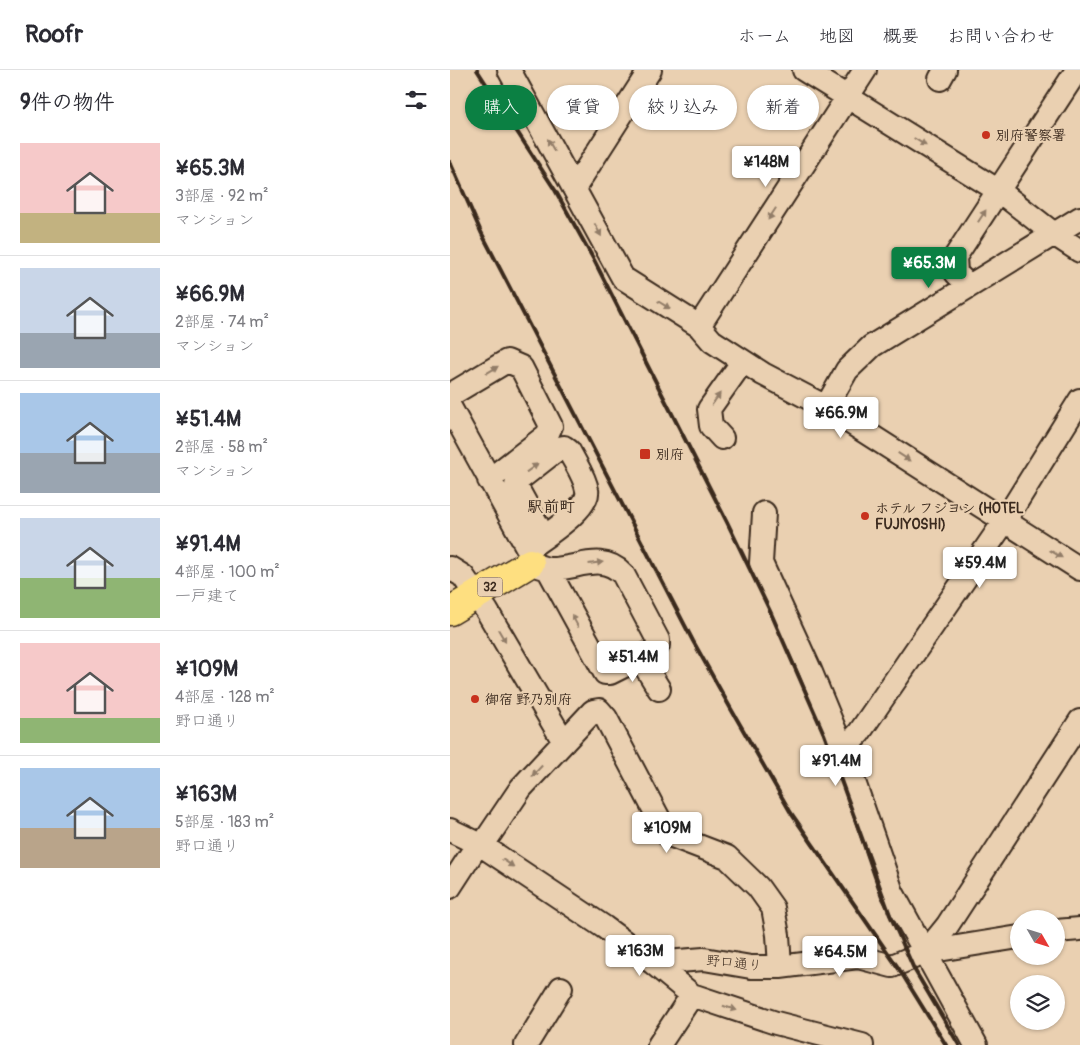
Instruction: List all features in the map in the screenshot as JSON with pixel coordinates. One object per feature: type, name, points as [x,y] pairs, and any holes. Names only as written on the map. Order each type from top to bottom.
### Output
[{"type":"main road","name":"32","points":[[450,611],[538,554]]},
{"type":"street","points":[[509,70],[623,278],[699,326],[712,341],[743,361],[826,407],[1004,522],[1080,568]]},
{"type":"street","points":[[575,188],[650,70]]},
{"type":"street","points":[[804,70],[999,191],[1054,234],[1080,251]]},
{"type":"street","points":[[699,326],[865,70]]},
{"type":"street","points":[[969,286],[956,273],[955,257],[1077,70]]},
{"type":"street","points":[[826,407],[847,370],[872,346],[1080,218]]},
{"type":"street","points":[[450,395],[507,361],[514,362],[521,367],[551,426],[546,435],[489,480]]},
{"type":"street","points":[[722,438],[711,426],[709,409],[743,361]]},
{"type":"street","points":[[843,750],[864,725],[1004,522],[1080,400]]},
{"type":"street","points":[[450,407],[489,480],[538,554],[604,673],[610,673],[654,651],[658,645],[658,640],[624,574],[617,567],[606,562],[538,554]]},
{"type":"street","points":[[764,513],[761,563],[810,670],[843,750],[892,892],[976,1045]]},
{"type":"street","points":[[450,568],[463,576],[476,595],[564,742]]},
{"type":"street","points":[[640,658],[658,689]]},
{"type":"street","points":[[450,887],[474,850],[481,845],[521,788],[593,711],[599,710],[606,718],[667,834],[728,857],[758,887],[773,908],[778,935],[780,967]]},
{"type":"street","points":[[926,952],[947,926],[1080,721]]},
{"type":"street","points":[[450,830],[481,845],[653,962],[692,995],[776,1023],[862,1045]]},
{"type":"street","points":[[1065,930],[1080,929]]},
{"type":"street","name":"野口通り","points":[[653,962],[704,959],[751,967],[780,967],[858,957],[892,966],[926,952],[1010,938]]},
{"type":"street","points":[[526,1045],[561,988]]},
{"type":"street","points":[[660,1045],[692,995]]},
{"type":"railway","points":[[477,70],[555,190],[594,260],[727,522],[770,611],[824,734],[890,915],[914,969],[959,1045]]},
{"type":"railway","points":[[450,162],[481,232],[693,641],[731,709],[791,813],[899,969],[946,1045]]},
{"type":"place","name":"別府警察署","points":[[986,135]]},
{"type":"place","name":"別府","points":[[645,454]]},
{"type":"place","name":"ホテル フジヨシ (HOTEL FUJIYOSHI)","points":[[865,516]]},
{"type":"place","name":"御宿 野乃別府","points":[[475,699]]},
{"type":"district","name":"駅前町","points":[[551,507]]}]
